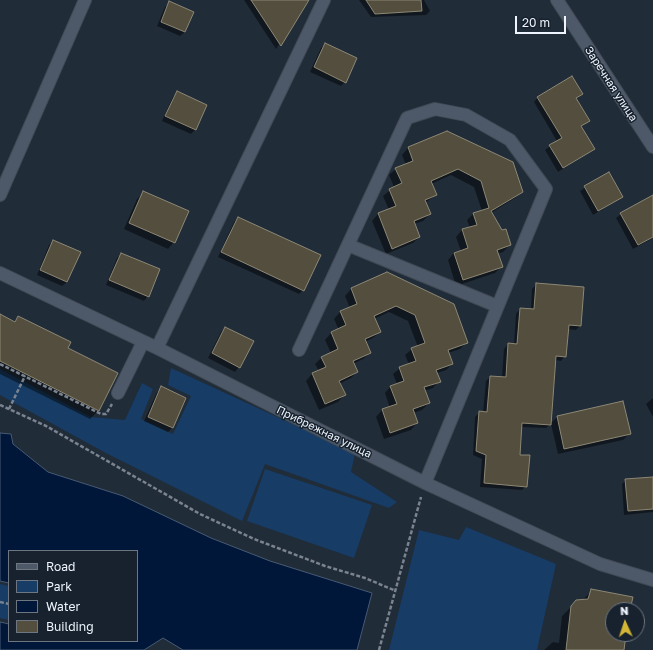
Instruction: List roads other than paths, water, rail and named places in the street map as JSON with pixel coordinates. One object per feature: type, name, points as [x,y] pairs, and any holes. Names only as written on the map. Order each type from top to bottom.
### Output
[{"type":"street","points":[[0,195],[85,0]]},
{"type":"street","points":[[157,348],[324,0]]},
{"type":"street","name":"Заречная улица","points":[[557,0],[653,147]]},
{"type":"street","points":[[300,350],[407,118],[435,109],[466,115],[510,140],[546,189],[424,483]]},
{"type":"street","points":[[348,245],[497,306]]},
{"type":"street","name":"Прибрежная улица","points":[[0,273],[157,348],[424,483],[600,564],[653,580]]},
{"type":"street","points":[[118,393],[144,342]]},
{"type":"water","points":[[0,433],[11,434],[13,444],[48,472],[123,496],[211,538],[270,561],[372,593],[357,650],[183,650],[163,638],[144,650],[0,650],[0,622],[8,624],[8,642],[138,642],[138,550],[8,550],[8,583],[0,581]]}]
